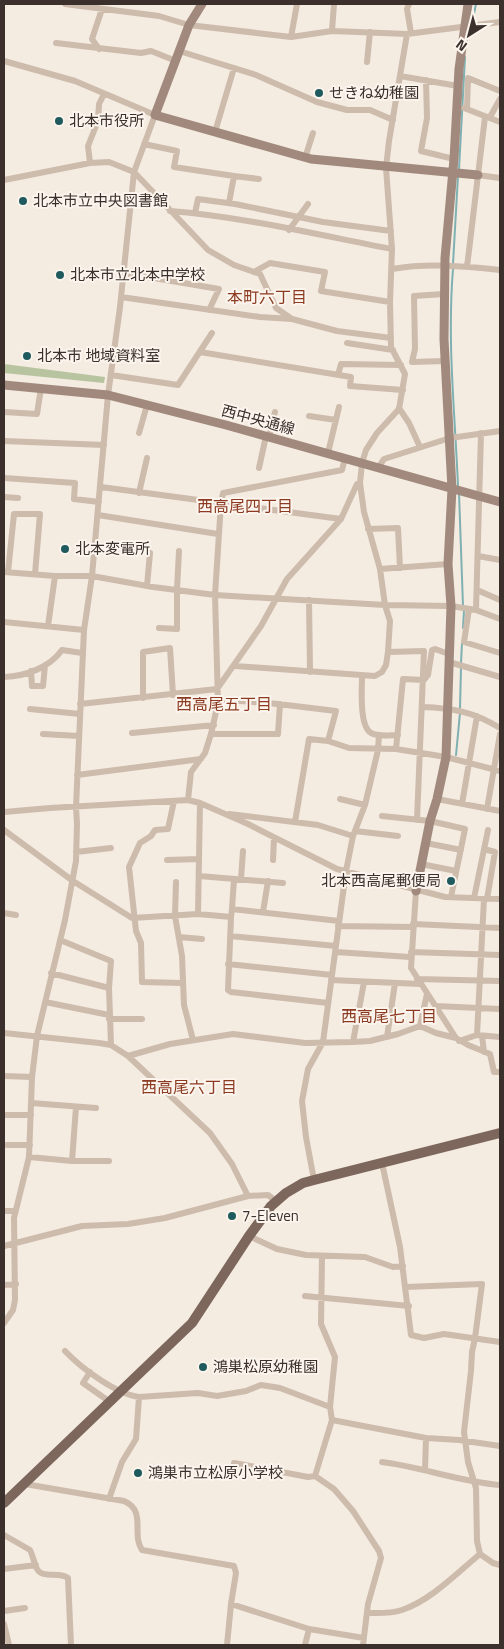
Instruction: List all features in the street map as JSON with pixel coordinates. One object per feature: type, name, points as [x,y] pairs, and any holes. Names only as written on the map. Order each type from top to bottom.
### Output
[{"type":"main road","points":[[4,1503],[192,1323],[249,1236],[271,1206],[286,1193],[303,1183],[500,1133]]},
{"type":"street","points":[[65,4],[159,16],[189,25],[291,37],[332,31],[409,33],[500,22]]},
{"type":"street","points":[[4,1321],[13,1310],[15,1300],[15,1211],[29,1157],[32,1077],[37,1036],[73,881],[76,852],[82,653],[101,487],[108,395],[124,274],[134,172],[189,25],[202,4]]},
{"type":"street","points":[[291,37],[297,4]]},
{"type":"street","points":[[332,31],[334,4]]},
{"type":"street","points":[[235,666],[375,676],[382,672],[386,665],[390,621],[385,605],[380,569],[368,529],[360,483],[362,463],[366,450],[377,433],[399,408],[405,374],[391,347],[392,249],[386,168],[400,76],[409,33],[407,9],[409,4]]},
{"type":"street","points":[[457,1040],[418,981],[411,968],[410,954],[416,891],[430,821],[446,757],[451,606],[448,564],[452,489],[445,361],[444,294],[458,86],[468,4]]},
{"type":"street","points":[[98,49],[92,39],[102,9]]},
{"type":"street","points":[[367,62],[370,32]]},
{"type":"street","points":[[56,43],[140,53],[151,51],[176,61]]},
{"type":"street","points":[[180,51],[256,75],[317,102],[347,110],[370,110],[393,120]]},
{"type":"street","points":[[4,61],[75,81],[155,116],[305,158],[386,168],[500,178]]},
{"type":"street","points":[[215,132],[234,68]]},
{"type":"street","points":[[400,76],[458,86]]},
{"type":"street","points":[[467,109],[468,78],[500,92]]},
{"type":"street","points":[[426,80],[427,118],[421,151],[454,158]]},
{"type":"street","points":[[90,163],[88,146],[98,121],[99,104],[104,94]]},
{"type":"street","points":[[467,267],[478,175],[488,117],[500,99]]},
{"type":"street","points":[[457,106],[500,122]]},
{"type":"street","points":[[305,158],[313,133]]},
{"type":"street","points":[[144,144],[177,151],[174,167],[259,180]]},
{"type":"street","points":[[4,180],[90,163],[109,162],[134,172],[208,250],[234,266],[260,274],[276,308],[292,320]]},
{"type":"street","points":[[228,203],[234,176]]},
{"type":"street","points":[[195,213],[198,199],[299,216],[323,222],[391,231]]},
{"type":"street","points":[[289,230],[308,204]]},
{"type":"street","points":[[170,211],[195,213],[392,249]]},
{"type":"street","points":[[254,272],[270,262],[325,272],[321,291],[390,302]]},
{"type":"street","points":[[392,269],[446,265],[500,270],[500,266]]},
{"type":"street","points":[[124,274],[219,289],[209,310]]},
{"type":"street","points":[[444,294],[414,296],[415,349],[412,362],[445,361]]},
{"type":"street","points":[[121,297],[292,320],[337,331],[391,338]]},
{"type":"street","points":[[111,375],[178,386],[212,333]]},
{"type":"street","points":[[347,343],[393,350]]},
{"type":"street","points":[[200,352],[351,377],[350,386],[403,390]]},
{"type":"street","points":[[338,375],[341,364],[401,365]]},
{"type":"street","name":"西中央通線","points":[[4,385],[108,395],[268,436],[500,502]]},
{"type":"street","points":[[4,412],[37,414],[41,388]]},
{"type":"street","points":[[139,433],[147,405]]},
{"type":"street","points":[[328,453],[339,407]]},
{"type":"street","points":[[399,408],[409,423],[420,448]]},
{"type":"street","points":[[259,468],[275,412]]},
{"type":"street","points":[[309,416],[336,420]]},
{"type":"street","points":[[378,468],[384,458],[450,438],[500,431]]},
{"type":"street","points":[[476,610],[481,433]]},
{"type":"street","points":[[4,441],[104,445]]},
{"type":"street","points":[[139,493],[147,458]]},
{"type":"street","points":[[188,800],[191,772],[205,753],[212,734],[218,699],[215,595],[218,534],[223,493],[342,470],[345,458]]},
{"type":"street","points":[[4,478],[75,483],[74,499],[99,502]]},
{"type":"street","points":[[80,704],[217,689],[235,666],[261,626],[287,579],[341,519],[357,484],[360,483]]},
{"type":"street","points":[[101,487],[341,519]]},
{"type":"street","points":[[4,498],[18,498]]},
{"type":"street","points":[[35,574],[40,514],[14,514],[6,572],[55,576],[92,576],[215,595],[385,605],[451,606],[476,610],[500,619]]},
{"type":"street","points":[[98,515],[218,534]]},
{"type":"street","points":[[368,529],[398,528],[400,568]]},
{"type":"street","points":[[159,628],[177,629],[179,551]]},
{"type":"street","points":[[147,586],[150,553]]},
{"type":"street","points":[[478,556],[500,560]]},
{"type":"street","points":[[380,569],[448,564]]},
{"type":"street","points":[[48,626],[55,576]]},
{"type":"street","points":[[477,590],[500,600]]},
{"type":"street","points":[[309,600],[310,672]]},
{"type":"street","points":[[469,609],[464,642],[500,653]]},
{"type":"street","points":[[4,622],[84,630]]},
{"type":"street","points":[[143,698],[143,652],[170,648],[173,695]]},
{"type":"street","points":[[396,749],[403,679],[423,680],[427,678],[432,650],[435,649],[449,658],[500,677]]},
{"type":"street","points":[[4,677],[21,675],[45,666],[62,650],[82,653]]},
{"type":"street","points":[[388,652],[424,651],[417,820]]},
{"type":"street","points":[[31,671],[32,686],[43,686],[45,666]]},
{"type":"street","points":[[362,676],[363,716],[366,728],[370,732],[379,735],[398,735]]},
{"type":"street","points":[[218,699],[280,704],[336,712],[328,741]]},
{"type":"street","points":[[212,734],[278,734],[280,704]]},
{"type":"street","points":[[422,707],[447,708],[478,716],[500,728]]},
{"type":"street","points":[[30,709],[80,714]]},
{"type":"street","points":[[462,804],[478,716]]},
{"type":"street","points":[[132,733],[214,725]]},
{"type":"street","points":[[43,734],[79,736]]},
{"type":"street","points":[[487,809],[497,770],[500,734]]},
{"type":"street","points":[[314,1180],[302,1101],[308,1069],[323,1042],[346,871],[354,834],[365,805],[378,750],[379,735]]},
{"type":"street","points":[[295,822],[309,739],[328,741],[349,748],[396,749],[420,752],[497,770]]},
{"type":"street","points":[[77,775],[201,759]]},
{"type":"street","points":[[340,799],[365,805]]},
{"type":"street","points":[[437,799],[500,812]]},
{"type":"street","points":[[4,812],[188,800],[200,803],[337,869],[416,891],[451,897],[500,899]]},
{"type":"street","points":[[174,801],[168,829],[155,830],[151,836],[140,843],[129,867],[136,930],[141,943],[142,982],[182,982]]},
{"type":"street","points":[[198,914],[200,803]]},
{"type":"street","points":[[221,813],[318,825],[354,834],[398,836]]},
{"type":"street","points":[[382,816],[430,821],[465,829],[451,897]]},
{"type":"street","points":[[4,830],[73,881],[132,918],[263,912],[338,923],[500,928]]},
{"type":"street","points":[[474,898],[488,830]]},
{"type":"street","points":[[273,860],[274,838]]},
{"type":"street","points":[[426,843],[461,850]]},
{"type":"street","points":[[76,852],[111,848]]},
{"type":"street","points":[[484,849],[495,852],[486,899],[480,981],[480,1036],[484,1052]]},
{"type":"street","points":[[243,851],[231,913],[227,987],[231,992],[328,1004]]},
{"type":"street","points":[[167,860],[199,859]]},
{"type":"street","points":[[421,864],[456,871]]},
{"type":"street","points":[[199,876],[283,883]]},
{"type":"street","points":[[263,912],[268,881]]},
{"type":"street","points":[[176,882],[175,916],[182,956],[184,1005],[193,1040]]},
{"type":"street","points":[[4,913],[16,915]]},
{"type":"street","points":[[230,936],[336,949],[410,954],[500,955]]},
{"type":"street","points":[[179,938],[202,939]]},
{"type":"street","points":[[60,940],[111,962],[109,988],[111,1045]]},
{"type":"street","points":[[228,964],[364,982],[500,981]]},
{"type":"street","points":[[51,973],[109,988]]},
{"type":"street","points":[[353,1042],[364,982]]},
{"type":"street","points":[[387,1037],[396,983]]},
{"type":"street","points":[[420,1026],[427,994]]},
{"type":"street","points":[[45,1002],[109,1017],[142,1019]]},
{"type":"street","points":[[436,1006],[500,1009]]},
{"type":"street","points":[[128,1056],[154,1048],[233,1034],[305,1043],[353,1042],[387,1037],[420,1026],[490,1054],[494,1072],[500,1072]]},
{"type":"street","points":[[4,1033],[111,1045],[128,1056],[210,1133],[232,1164],[248,1196]]},
{"type":"street","points":[[457,1040],[480,1036],[500,1037]]},
{"type":"street","points":[[4,1076],[32,1077]]},
{"type":"street","points":[[31,1104],[96,1108]]},
{"type":"street","points":[[72,1161],[76,1107]]},
{"type":"street","points":[[4,1115],[31,1115]]},
{"type":"street","points":[[7,1145],[30,1145]]},
{"type":"street","points":[[29,1157],[72,1161],[108,1161]]},
{"type":"street","points":[[382,1162],[403,1266],[411,1335],[424,1338],[444,1334],[500,1342]]},
{"type":"street","points":[[4,1246],[82,1226],[128,1224],[165,1218],[248,1196],[268,1195],[276,1202]]},
{"type":"street","points":[[4,1211],[15,1211]]},
{"type":"street","points":[[249,1236],[277,1248],[306,1255],[365,1257],[393,1266],[403,1266]]},
{"type":"street","points":[[315,1476],[332,1420],[330,1407],[335,1357],[321,1324],[322,1256]]},
{"type":"street","points":[[4,1284],[16,1284]]},
{"type":"street","points":[[406,1287],[482,1284],[472,1352],[464,1432],[468,1462],[475,1483],[477,1541],[480,1554],[493,1563],[500,1565]]},
{"type":"street","points":[[305,1296],[409,1306]]},
{"type":"street","points":[[65,1351],[90,1372],[130,1396],[198,1393],[218,1396],[246,1391],[261,1385],[280,1388],[330,1407]]},
{"type":"street","points":[[90,1372],[83,1383],[110,1402]]},
{"type":"street","points":[[109,1499],[122,1462],[136,1439],[139,1397]]},
{"type":"street","points":[[332,1420],[426,1438],[500,1446]]},
{"type":"street","points":[[425,1470],[426,1438]]},
{"type":"street","points":[[231,1604],[309,1629],[363,1642],[368,1604],[381,1558],[379,1551],[353,1511],[334,1489],[315,1476],[308,1477],[234,1462]]},
{"type":"street","points":[[382,1462],[410,1466],[475,1483],[500,1485]]},
{"type":"street","points":[[25,1484],[130,1504],[137,1515],[139,1545],[142,1550],[234,1566],[236,1573],[227,1645]]},
{"type":"street","points":[[4,1535],[30,1550],[41,1574],[63,1574],[68,1578],[71,1645]]},
{"type":"street","points":[[367,1613],[384,1614],[401,1610],[428,1597],[480,1554]]},
{"type":"street","points":[[4,1569],[36,1565]]},
{"type":"street","points":[[4,1611],[25,1608]]},
{"type":"street","points":[[4,1624],[9,1645]]},
{"type":"street","points":[[305,1645],[309,1629]]},
{"type":"green space","points":[[4,364],[105,377],[104,383],[4,373]]},
{"type":"waterway","points":[[472,23],[476,4]]},
{"type":"waterway","points":[[459,169],[465,57]]},
{"type":"waterway","points":[[453,264],[458,176]]},
{"type":"waterway","points":[[453,269],[451,350],[458,486]]},
{"type":"waterway","points":[[459,493],[463,606]]},
{"type":"waterway","points":[[463,628],[464,611]]},
{"type":"waterway","points":[[461,663],[462,643]]},
{"type":"waterway","points":[[460,708],[461,668]]},
{"type":"waterway","points":[[456,755],[460,713]]},
{"type":"place","name":"せきね幼稚園","points":[[319,93]]},
{"type":"place","name":"北本市役所","points":[[59,121]]},
{"type":"place","name":"北本市立中央図書館","points":[[23,201]]},
{"type":"place","name":"北本市立北本中学校","points":[[60,275]]},
{"type":"place","name":"北本市 地域資料室","points":[[27,356]]},
{"type":"place","name":"北本変電所","points":[[65,549]]},
{"type":"place","name":"北本西高尾郵便局","points":[[451,881]]},
{"type":"place","name":"7-Eleven","points":[[232,1216]]},
{"type":"place","name":"鴻巣松原幼稚園","points":[[203,1367]]},
{"type":"place","name":"鴻巣市立松原小学校","points":[[138,1473]]},
{"type":"district","name":"本町六丁目","points":[[267,297]]},
{"type":"district","name":"西高尾四丁目","points":[[245,506]]},
{"type":"district","name":"西高尾五丁目","points":[[224,704]]},
{"type":"district","name":"西高尾七丁目","points":[[389,1016]]},
{"type":"district","name":"西高尾六丁目","points":[[189,1087]]}]
